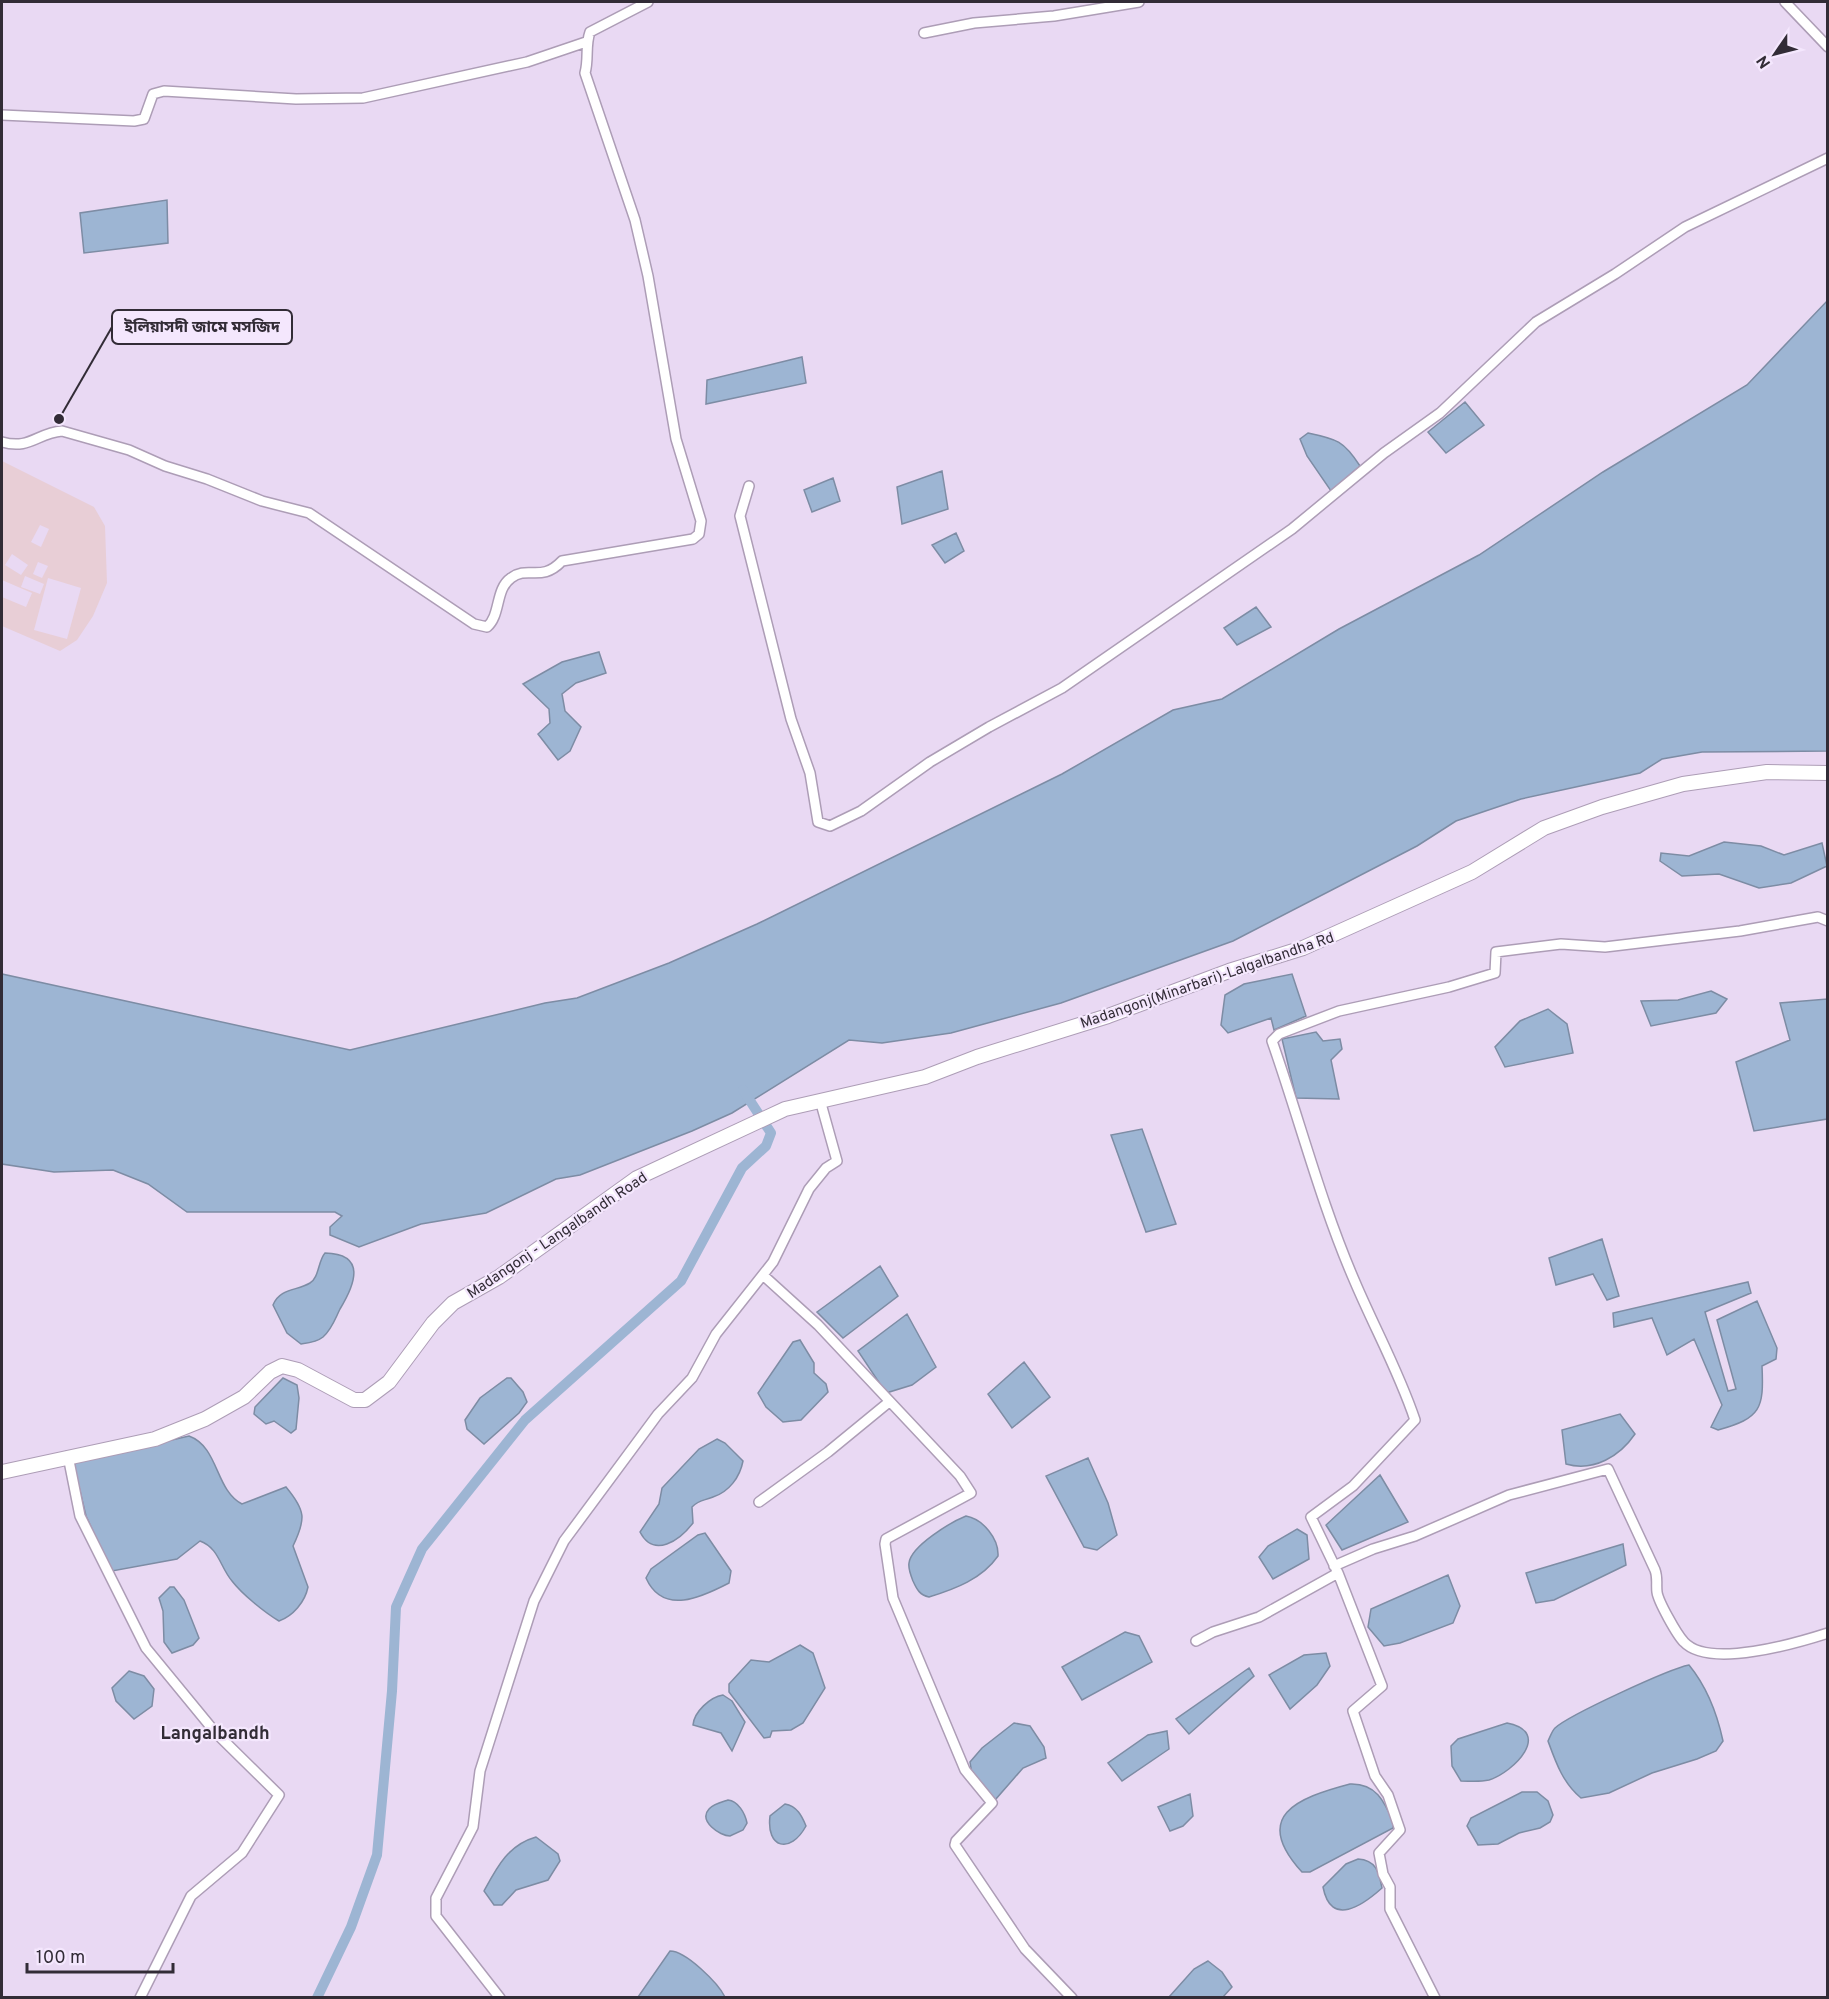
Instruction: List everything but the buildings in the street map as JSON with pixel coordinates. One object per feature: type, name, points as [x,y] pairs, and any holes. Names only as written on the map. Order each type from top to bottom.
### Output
[{"type":"main road","name":"Madangonj(Minarbari)-Lalgalbandha Rd","points":[[748,1125],[785,1109],[925,1077],[977,1057],[1303,948],[1472,872],[1544,828],[1602,807],[1704,781],[1767,772],[1827,773]]},
{"type":"main road","name":"Madangonj - Langalbandh Road","points":[[2,1472],[155,1439],[205,1419],[244,1397],[270,1372],[282,1366],[298,1370],[354,1400],[365,1400],[389,1382],[433,1323],[453,1303],[499,1277],[637,1178],[748,1125]]},
{"type":"street","points":[[2,442],[17,445],[32,443],[53,432],[62,431],[119,446],[165,466],[207,479],[262,501],[309,513],[474,624],[487,627],[494,621],[504,584],[518,574],[547,573],[562,561],[693,539],[699,534],[701,521],[676,439],[648,276],[635,220],[585,73],[588,62],[586,42],[590,32],[648,2]]},
{"type":"street","points":[[924,33],[974,23],[1054,16],[1139,2]]},
{"type":"street","points":[[1785,2],[1827,47]]},
{"type":"street","points":[[2,115],[144,119],[153,94],[164,91],[296,99],[363,98],[527,62],[586,42]]},
{"type":"street","points":[[749,486],[740,516],[757,590],[791,719],[810,773],[819,822],[830,826],[861,811],[930,762],[1062,688],[1292,529],[1384,453],[1440,413],[1536,322],[1615,274],[1685,227],[1827,158]]},
{"type":"street","points":[[1435,1998],[1390,1909],[1390,1887],[1383,1874],[1379,1852],[1400,1830],[1388,1795],[1375,1776],[1353,1711],[1382,1686],[1336,1570],[1311,1517],[1353,1486],[1416,1420],[1403,1384],[1354,1281],[1303,1141],[1272,1041],[1279,1034],[1339,1011],[1449,987],[1495,973],[1496,952],[1561,944],[1605,947],[1740,930],[1818,917],[1827,921]]},
{"type":"street","points":[[500,1998],[436,1916],[436,1898],[473,1827],[480,1771],[534,1600],[564,1540],[658,1414],[692,1378],[716,1334],[764,1276],[809,1189],[826,1168],[837,1161],[820,1100]]},
{"type":"street","points":[[764,1276],[819,1324],[960,1476],[971,1493],[894,1533],[885,1544],[893,1598],[965,1770],[992,1803],[956,1841],[956,1845],[1020,1942],[1072,1998]]},
{"type":"street","points":[[759,1502],[828,1452],[889,1402]]},
{"type":"street","points":[[68,1456],[80,1515],[147,1648],[215,1732],[279,1795],[242,1853],[191,1896],[140,1998]]},
{"type":"street","points":[[1196,1641],[1213,1632],[1259,1617],[1372,1549],[1415,1536],[1509,1495],[1608,1469],[1655,1570],[1659,1581],[1657,1593],[1683,1641],[1689,1646],[1694,1649],[1732,1655],[1808,1640],[1827,1633]]},
{"type":"shaded area","points":[[2,461],[94,507],[105,526],[107,583],[93,616],[77,640],[60,651],[2,626],[2,597],[26,607],[32,593],[2,580]],"holes":[[[40,525],[49,529],[41,547],[31,542]],[[12,554],[28,565],[21,575],[5,565]],[[38,562],[48,566],[42,578],[33,574]],[[25,576],[44,584],[40,594],[21,587]],[[48,578],[81,588],[67,639],[34,630]]]},
{"type":"water","points":[[167,200],[168,243],[84,253],[80,213]]},
{"type":"water","points":[[1827,301],[1827,751],[1702,752],[1662,759],[1640,773],[1521,799],[1456,821],[1417,846],[1233,941],[1061,1003],[951,1033],[882,1043],[849,1040],[732,1113],[692,1131],[580,1175],[556,1179],[486,1213],[421,1224],[359,1247],[330,1235],[330,1227],[342,1216],[335,1212],[187,1212],[148,1184],[113,1170],[54,1172],[2,1164],[2,974],[350,1050],[545,1003],[577,998],[669,963],[757,924],[1062,774],[1173,710],[1222,699],[1339,629],[1479,555],[1603,472],[1747,385]]},
{"type":"water","points":[[802,357],[806,383],[706,404],[707,380]]},
{"type":"water","points":[[1465,402],[1484,425],[1446,453],[1428,432]]},
{"type":"water","points":[[1308,433],[1339,442],[1360,466],[1331,491],[1307,456],[1300,439]]},
{"type":"water","points":[[942,471],[948,509],[902,524],[897,487]]},
{"type":"water","points":[[833,478],[840,501],[812,512],[804,490]]},
{"type":"water","points":[[956,533],[964,551],[945,563],[932,545]]},
{"type":"water","points":[[1256,607],[1271,627],[1237,645],[1224,628]]},
{"type":"water","points":[[599,652],[606,673],[576,683],[562,694],[565,711],[581,727],[570,751],[558,760],[538,734],[550,723],[549,709],[523,684],[562,662]]},
{"type":"water","points":[[1724,842],[1761,846],[1784,855],[1822,843],[1827,866],[1791,883],[1759,888],[1719,874],[1682,876],[1660,861],[1661,853],[1689,856]]},
{"type":"water","points":[[1292,974],[1306,1016],[1274,1030],[1271,1018],[1228,1033],[1221,1025],[1225,995],[1244,984]]},
{"type":"water","points":[[1711,991],[1727,999],[1716,1013],[1651,1026],[1641,1001],[1678,1000]]},
{"type":"water","points":[[1827,999],[1827,1119],[1754,1131],[1736,1062],[1790,1040],[1780,1003]]},
{"type":"water","points":[[1548,1009],[1567,1024],[1573,1053],[1505,1067],[1495,1047],[1520,1021]]},
{"type":"water","points":[[1316,1032],[1323,1041],[1340,1039],[1342,1049],[1331,1060],[1339,1099],[1296,1098],[1282,1039]]},
{"type":"water","points":[[1142,1129],[1176,1224],[1146,1232],[1111,1135]]},
{"type":"water","points":[[1602,1239],[1619,1296],[1607,1300],[1593,1274],[1556,1285],[1549,1258]]},
{"type":"water","points":[[325,1253],[347,1259],[352,1265],[353,1281],[350,1291],[326,1334],[318,1340],[301,1344],[287,1333],[273,1305],[284,1293],[313,1281]]},
{"type":"water","points":[[880,1266],[898,1296],[843,1338],[817,1312]]},
{"type":"water","points":[[1748,1282],[1751,1293],[1705,1312],[1728,1391],[1736,1389],[1717,1320],[1757,1301],[1777,1348],[1776,1359],[1762,1366],[1762,1392],[1757,1410],[1743,1421],[1718,1430],[1711,1427],[1722,1405],[1694,1339],[1667,1355],[1652,1318],[1614,1327],[1613,1313]]},
{"type":"water","points":[[907,1314],[936,1367],[912,1385],[886,1393],[858,1351]]},
{"type":"water","points":[[800,1340],[814,1363],[814,1373],[826,1384],[828,1392],[801,1420],[783,1422],[766,1407],[758,1393],[793,1342]]},
{"type":"water","points":[[1024,1362],[1050,1397],[1012,1428],[988,1394]]},
{"type":"water","points":[[283,1378],[297,1385],[299,1398],[296,1429],[291,1433],[274,1421],[266,1424],[254,1414],[255,1407]]},
{"type":"water","points":[[507,1378],[511,1378],[523,1392],[527,1402],[519,1413],[484,1444],[467,1429],[465,1420],[480,1398]]},
{"type":"water","points":[[1620,1414],[1635,1434],[1622,1449],[1596,1464],[1576,1466],[1566,1464],[1562,1430]]},
{"type":"water","points":[[189,1436],[206,1449],[227,1489],[233,1498],[242,1504],[286,1487],[297,1503],[302,1522],[293,1546],[308,1587],[301,1603],[284,1619],[279,1621],[247,1597],[228,1576],[211,1548],[200,1541],[177,1559],[112,1571],[109,1566],[86,1516],[74,1466],[76,1462]]},
{"type":"water","points":[[717,1439],[725,1443],[743,1461],[733,1483],[719,1495],[700,1501],[692,1507],[693,1523],[681,1535],[667,1544],[659,1546],[652,1544],[640,1532],[659,1504],[662,1488],[699,1449]]},
{"type":"water","points":[[1088,1458],[1108,1503],[1117,1535],[1097,1550],[1084,1547],[1046,1476]]},
{"type":"water","points":[[1380,1475],[1408,1522],[1342,1550],[1326,1525]]},
{"type":"water","points":[[966,1516],[978,1521],[989,1531],[996,1543],[998,1556],[984,1571],[967,1582],[929,1597],[923,1595],[916,1587],[910,1572],[911,1556],[933,1535]]},
{"type":"water","points":[[1297,1529],[1307,1535],[1309,1559],[1273,1579],[1259,1557],[1268,1546]]},
{"type":"water","points":[[705,1533],[731,1571],[729,1583],[695,1598],[684,1600],[662,1597],[653,1590],[646,1578],[651,1569],[698,1535]]},
{"type":"water","points":[[1623,1544],[1626,1565],[1554,1600],[1536,1603],[1526,1573]]},
{"type":"water","points":[[1448,1575],[1460,1606],[1453,1623],[1400,1643],[1384,1646],[1368,1627],[1371,1609]]},
{"type":"water","points":[[170,1587],[174,1587],[184,1600],[199,1638],[193,1645],[172,1653],[164,1642],[163,1611],[159,1598]]},
{"type":"water","points":[[1125,1632],[1139,1636],[1152,1662],[1082,1700],[1062,1667]]},
{"type":"water","points":[[800,1645],[813,1653],[825,1688],[803,1723],[791,1730],[772,1731],[770,1737],[764,1738],[729,1692],[729,1684],[751,1660],[769,1662]]},
{"type":"water","points":[[1326,1653],[1330,1666],[1317,1685],[1290,1709],[1269,1675],[1304,1655]]},
{"type":"water","points":[[1689,1665],[1706,1691],[1718,1720],[1723,1741],[1716,1751],[1652,1773],[1609,1793],[1581,1798],[1565,1779],[1554,1757],[1548,1741],[1554,1729],[1579,1713],[1620,1693]]},
{"type":"water","points":[[1249,1668],[1254,1676],[1189,1734],[1176,1719]]},
{"type":"water","points":[[129,1671],[144,1676],[154,1689],[152,1706],[134,1719],[116,1701],[112,1688]]},
{"type":"water","points":[[723,1695],[732,1701],[745,1722],[732,1751],[721,1733],[693,1725],[696,1715],[704,1706]]},
{"type":"water","points":[[1014,1723],[1030,1726],[1044,1747],[1046,1758],[1023,1768],[995,1800],[972,1774],[970,1762],[982,1748]]},
{"type":"water","points":[[1507,1723],[1520,1728],[1527,1735],[1528,1743],[1525,1752],[1518,1761],[1499,1776],[1489,1780],[1461,1781],[1452,1766],[1451,1746],[1458,1739]]},
{"type":"water","points":[[1167,1731],[1169,1749],[1122,1781],[1108,1763],[1148,1735]]},
{"type":"water","points":[[1350,1784],[1359,1784],[1373,1790],[1378,1795],[1387,1807],[1394,1823],[1393,1828],[1310,1872],[1302,1872],[1287,1853],[1281,1837],[1281,1823],[1287,1812],[1298,1803],[1313,1796]]},
{"type":"water","points":[[1522,1792],[1537,1792],[1548,1801],[1553,1815],[1550,1822],[1540,1828],[1519,1833],[1498,1844],[1478,1845],[1467,1826],[1471,1818]]},
{"type":"water","points":[[1190,1794],[1193,1816],[1183,1826],[1170,1831],[1158,1807]]},
{"type":"water","points":[[728,1800],[740,1808],[747,1823],[743,1830],[730,1836],[716,1831],[706,1818],[711,1807]]},
{"type":"water","points":[[785,1804],[796,1809],[806,1826],[793,1841],[780,1844],[772,1835],[770,1816]]},
{"type":"water","points":[[536,1837],[558,1854],[560,1861],[548,1880],[516,1890],[502,1905],[494,1905],[484,1891],[494,1874],[511,1851],[518,1845]]},
{"type":"water","points":[[1358,1859],[1373,1864],[1380,1877],[1382,1888],[1357,1906],[1340,1910],[1333,1907],[1327,1900],[1323,1887],[1346,1864]]},
{"type":"water","points":[[670,1951],[677,1952],[693,1962],[716,1984],[725,1997],[638,1997]]},
{"type":"water","points":[[1208,1961],[1222,1972],[1232,1987],[1223,1997],[1169,1997],[1194,1969]]},
{"type":"waterway","points":[[317,1998],[351,1927],[377,1855],[392,1691],[396,1607],[422,1549],[525,1420],[681,1281],[742,1168],[766,1146],[771,1133],[743,1090]]},
{"type":"place","name":"ইলিয়াসদী জামে মসজিদ","points":[[59,419]]},
{"type":"district","name":"Langalbandh","points":[[215,1733]]}]
